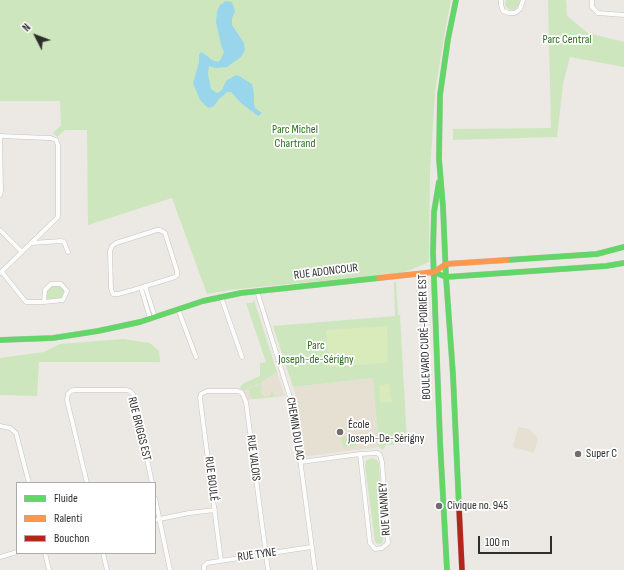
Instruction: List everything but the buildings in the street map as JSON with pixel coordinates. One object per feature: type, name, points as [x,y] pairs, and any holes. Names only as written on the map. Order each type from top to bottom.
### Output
[{"type":"main road","name":"BOULEVARD CURÉ-POIRIER EST","points":[[456,0],[448,39],[440,94],[440,176],[444,207],[446,277],[453,375],[462,570]]},
{"type":"main road","name":"BOULEVARD CURÉ-POIRIER EST","points":[[440,176],[433,228],[440,441],[447,570]]},
{"type":"main road","name":"RUE ADONCOUR","points":[[0,340],[38,339],[107,330],[221,297],[257,291],[434,272],[446,264],[597,254],[624,247]]},
{"type":"main road","name":"RUE ADONCOUR","points":[[434,272],[446,277],[601,266],[624,262]]},
{"type":"street","points":[[501,0],[503,11],[515,13],[520,9],[524,0]]},
{"type":"street","points":[[592,0],[592,7],[598,13],[624,15]]},
{"type":"street","points":[[0,195],[2,191],[0,136],[51,138],[56,140],[58,145],[58,217],[1,272],[26,302],[44,302],[63,300],[67,291],[61,284],[51,284],[45,290],[44,302]]},
{"type":"street","points":[[0,230],[22,252]]},
{"type":"street","points":[[160,230],[165,233],[178,274],[174,277],[143,287],[118,294],[114,294],[112,292],[110,249],[116,243],[160,230]]},
{"type":"street","points":[[31,243],[61,241],[64,242],[68,252]]},
{"type":"street","points":[[143,287],[153,317]]},
{"type":"street","name":"CHEMIN DU LAC","points":[[257,291],[292,402],[314,570]]},
{"type":"street","points":[[221,297],[242,357]]},
{"type":"street","points":[[178,309],[196,358]]},
{"type":"street","name":"RUE BRIGGS EST","points":[[87,482],[68,403],[68,395],[72,391],[76,390],[126,390],[131,392],[134,396],[152,482]]},
{"type":"street","name":"RUE VALOIS","points":[[200,398],[203,393],[211,391],[237,391],[242,393],[244,396],[268,570]]},
{"type":"street","name":"RUE BOULÉ","points":[[200,398],[221,561]]},
{"type":"street","points":[[0,426],[10,428],[16,433],[29,482]]},
{"type":"street","name":"RUE VIANNEY","points":[[301,462],[360,454],[377,453],[380,455],[382,458],[388,542],[382,548],[375,549],[370,543],[360,454]]},
{"type":"street","points":[[156,508],[157,519],[170,570]]},
{"type":"street","points":[[157,519],[194,512],[215,510]]},
{"type":"street","name":"RUE TYNE","points":[[204,568],[207,563],[311,547]]},
{"type":"street","points":[[0,557],[16,552]]},
{"type":"street","points":[[45,554],[49,570]]},
{"type":"street","points":[[103,554],[107,570]]},
{"type":"shaded area","points":[[277,372],[285,396],[248,400],[244,391]]},
{"type":"shaded area","name":"École Joseph-De-Sérigny","points":[[374,378],[379,447],[308,456],[305,455],[297,399],[293,387]]},
{"type":"shaded area","points":[[518,427],[529,429],[538,438],[534,453],[513,447]]},
{"type":"green space","name":"Parc Michel Chartrand","points":[[0,0],[451,0],[435,92],[430,174],[429,262],[403,273],[229,290],[207,294],[172,198],[88,225],[87,130],[65,130],[57,137],[53,133],[61,125],[60,101],[0,101]]},
{"type":"green space","points":[[506,0],[520,0],[519,6],[514,10],[509,9],[505,6]]},
{"type":"green space","name":"Parc Central","points":[[548,0],[566,0],[567,16],[588,33],[624,42],[624,67],[570,57],[563,84],[557,137],[453,140],[453,129],[551,128]]},
{"type":"green space","name":"Parc Joseph-de-Sérigny","points":[[394,282],[396,282],[398,315],[400,315],[407,443],[386,445],[383,450],[379,447],[373,378],[293,387],[273,326],[395,316]]},
{"type":"green space","points":[[51,284],[61,284],[67,291],[63,300],[44,302],[45,290]]},
{"type":"green space","points":[[254,300],[277,372],[261,382],[262,391],[260,391],[264,397],[271,395],[271,392],[273,392],[274,397],[252,399],[249,389],[258,386],[257,384],[244,391],[240,388],[244,383],[260,376],[260,363],[266,362],[246,303],[252,303]]},
{"type":"green space","points":[[387,326],[388,363],[329,367],[326,330]]},
{"type":"green space","points":[[123,339],[150,343],[159,351],[160,362],[39,362],[37,396],[0,395],[0,358],[44,352],[60,344]]},
{"type":"green space","points":[[389,384],[392,402],[380,403],[379,385]]},
{"type":"green space","points":[[355,436],[356,446],[343,447],[341,437]]},
{"type":"green space","points":[[371,458],[377,460],[379,464],[383,540],[382,543],[379,544],[375,541],[365,466],[366,461]]},
{"type":"water","points":[[226,1],[232,2],[235,11],[232,18],[232,25],[244,43],[245,50],[241,57],[227,67],[216,68],[209,66],[208,74],[211,89],[218,93],[222,90],[227,80],[236,75],[239,76],[252,84],[255,108],[262,113],[258,116],[241,103],[231,92],[227,92],[214,106],[209,108],[200,100],[193,83],[201,52],[212,60],[218,62],[224,52],[216,22],[217,11],[220,5]]},
{"type":"traffic: fast","points":[[456,0],[448,39],[440,95],[439,159],[453,375],[459,508]]},
{"type":"traffic: fast","points":[[439,182],[434,212],[433,252],[440,441],[447,570]]},
{"type":"traffic: fast","points":[[507,260],[597,254],[624,247]]},
{"type":"traffic: fast","points":[[434,272],[446,277],[606,266],[624,263]]},
{"type":"traffic: fast","points":[[0,340],[53,338],[98,331],[140,322],[203,301],[241,293],[379,278]]},
{"type":"traffic: slow","points":[[379,278],[434,272],[446,264],[507,260]]},
{"type":"traffic: jam","points":[[459,508],[462,570]]},
{"type":"place","name":"École Joseph-De-Sérigny","points":[[340,432]]},
{"type":"place","name":"Super C","points":[[578,454]]},
{"type":"place","name":"Civique no. 945","points":[[439,506]]}]
